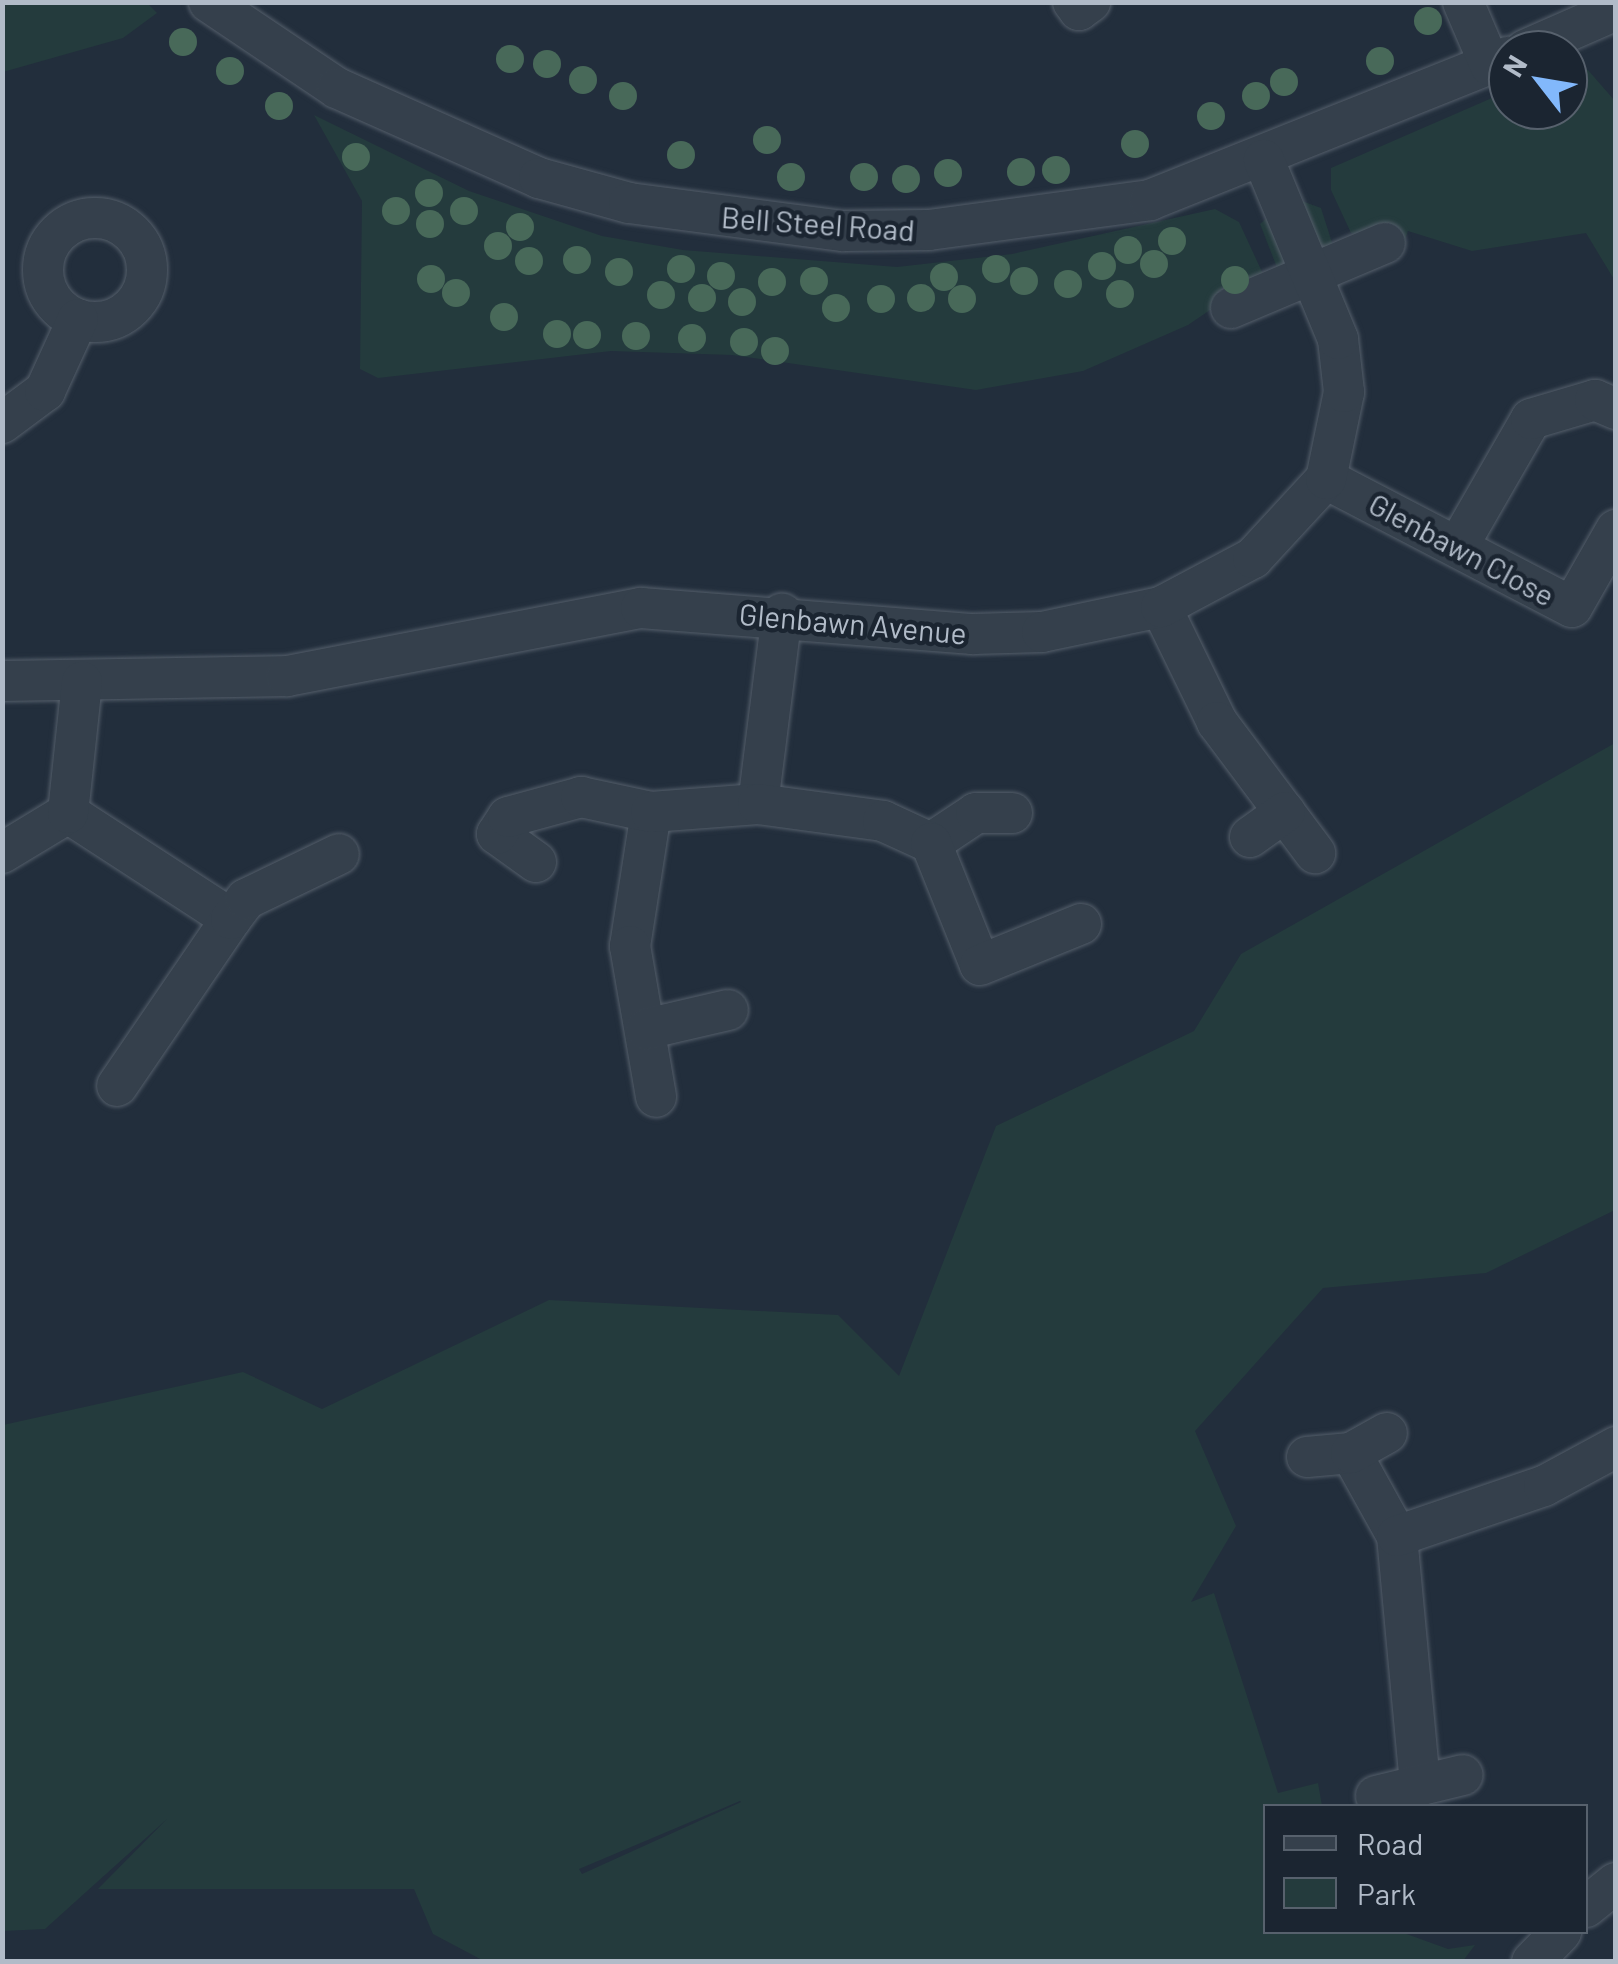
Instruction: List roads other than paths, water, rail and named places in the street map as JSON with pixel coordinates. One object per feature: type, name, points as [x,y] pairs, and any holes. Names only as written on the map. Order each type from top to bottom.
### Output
[{"type":"street","name":"Bell Steel Road","points":[[208,2],[422,132],[539,178],[714,218],[930,230],[1150,200],[1264,160],[1488,65]]},
{"type":"street","points":[[1073,2],[1079,10],[1090,2]]},
{"type":"street","points":[[1463,2],[1488,33]]},
{"type":"street","name":"Bell Steel Road","points":[[1570,30],[1616,10]]},
{"type":"street","points":[[1264,160],[1338,339],[1344,392],[1326,478]]},
{"type":"street","points":[[1231,308],[1386,243]]},
{"type":"street","points":[[2,423],[44,392],[78,319]]},
{"type":"street","points":[[1458,546],[1531,419],[1594,400],[1616,409]]},
{"type":"street","name":"Glenbawn Close","points":[[1326,478],[1572,607],[1616,530]]},
{"type":"street","name":"Glenbawn Avenue","points":[[2,681],[287,676],[579,614],[782,614],[990,634],[1161,606],[1253,558],[1326,478]]},
{"type":"street","points":[[1161,606],[1217,722],[1315,853]]},
{"type":"street","points":[[758,804],[782,614]]},
{"type":"street","points":[[68,813],[82,682]]},
{"type":"street","points":[[536,862],[496,834],[508,817],[580,797],[650,812],[758,804],[883,821],[931,842],[980,966],[1081,924]]},
{"type":"street","points":[[650,812],[630,946],[656,1097]]},
{"type":"street","points":[[931,842],[976,813],[1012,812]]},
{"type":"street","points":[[1250,837],[1285,812]]},
{"type":"street","points":[[2,854],[68,813]]},
{"type":"street","points":[[68,813],[231,919]]},
{"type":"street","points":[[117,1086],[246,899],[339,854]]},
{"type":"street","points":[[646,1030],[728,1010]]},
{"type":"street","points":[[1307,1457],[1352,1453],[1387,1433]]},
{"type":"street","points":[[1397,1536],[1544,1486],[1616,1448]]},
{"type":"street","points":[[1352,1453],[1397,1536],[1420,1785]]},
{"type":"street","points":[[1376,1796],[1464,1775]]},
{"type":"street","points":[[1588,1906],[1616,1883]]},
{"type":"street","points":[[1532,1962],[1559,1934]]}]
